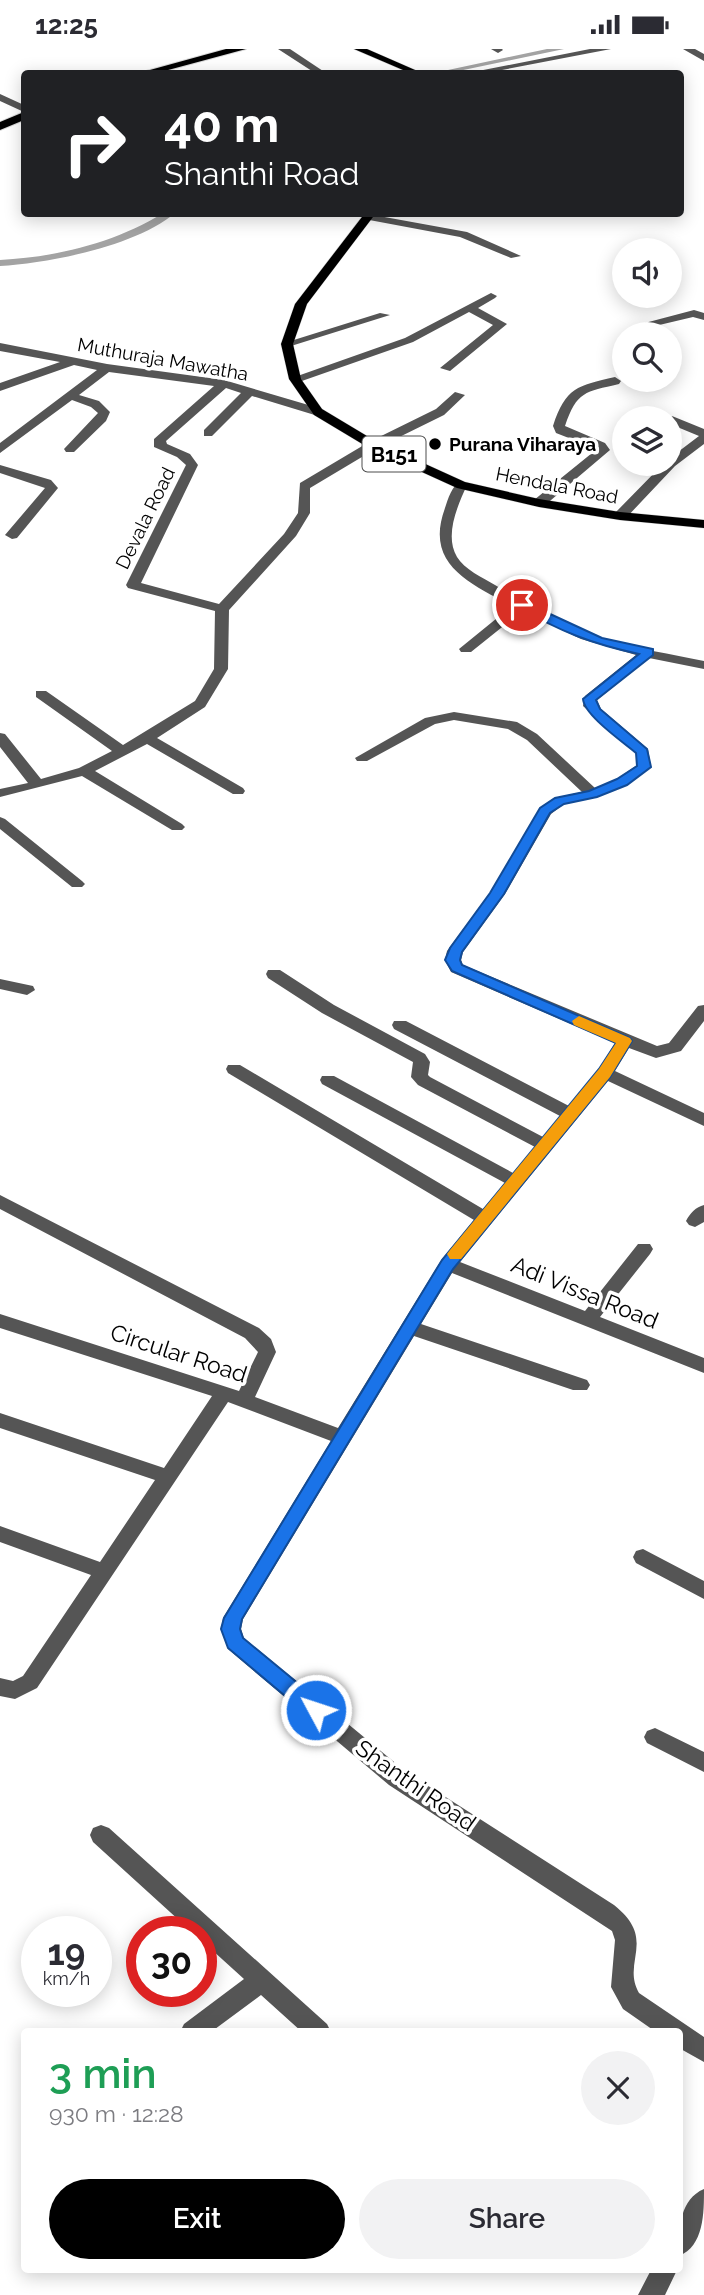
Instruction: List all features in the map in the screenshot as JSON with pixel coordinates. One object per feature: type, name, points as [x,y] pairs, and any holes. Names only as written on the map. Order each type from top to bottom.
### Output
[{"type":"highway","points":[[138,70],[220,49]]},
{"type":"highway","points":[[157,70],[240,49]]},
{"type":"highway","points":[[0,120],[21,110]]},
{"type":"highway","points":[[0,126],[21,117]]},
{"type":"main road","points":[[359,49],[410,70]]},
{"type":"main road","points":[[287,344],[301,304],[367,217]]},
{"type":"main road","name":"Hendala Road","points":[[287,344],[295,379],[318,412],[373,445],[461,485],[539,503],[621,516],[704,524]]},
{"type":"street","points":[[283,49],[316,70]]},
{"type":"street","points":[[490,70],[606,49]]},
{"type":"street","points":[[688,49],[704,58]]},
{"type":"street","points":[[0,97],[21,108]]},
{"type":"street","points":[[379,217],[463,234],[514,256]]},
{"type":"street","points":[[295,379],[409,340],[491,296]]},
{"type":"street","points":[[446,368],[500,324],[469,308]]},
{"type":"street","points":[[656,322],[694,313],[704,317]]},
{"type":"street","points":[[287,344],[384,315]]},
{"type":"street","name":"Muthuraja Mawatha","points":[[0,347],[107,368],[224,384],[318,412]]},
{"type":"street","points":[[0,387],[73,362]]},
{"type":"street","points":[[0,449],[107,368]]},
{"type":"street","points":[[539,503],[604,450],[601,446],[561,430],[559,426],[566,400],[577,390],[612,382]]},
{"type":"street","name":"Devala Road","points":[[222,609],[133,585],[192,465],[184,455],[161,447],[158,444],[160,439],[224,384]]},
{"type":"street","points":[[208,433],[250,391]]},
{"type":"street","points":[[70,395],[95,404],[104,412],[70,449]]},
{"type":"street","points":[[0,793],[85,771],[147,738],[200,704],[221,669],[222,609],[289,536],[304,513],[304,486],[373,445],[440,412],[459,395]]},
{"type":"street","points":[[621,516],[671,463],[704,436],[682,425]]},
{"type":"street","points":[[0,483],[6,471],[47,483],[52,488],[12,535]]},
{"type":"street","points":[[461,485],[444,523],[450,557],[461,572],[550,621],[599,641],[704,665]]},
{"type":"street","points":[[466,649],[522,605]]},
{"type":"street","points":[[649,652],[590,699],[590,706],[643,752],[644,767],[622,782],[593,795],[559,801],[545,811],[497,894],[455,951],[453,960],[457,968],[656,1052],[675,1047],[704,1010]]},
{"type":"street","points":[[41,694],[122,751]]},
{"type":"street","points":[[362,758],[430,721],[443,718],[454,716],[512,725],[532,737],[593,795]]},
{"type":"street","points":[[0,737],[38,785]]},
{"type":"street","points":[[147,738],[238,791]]},
{"type":"street","points":[[85,771],[177,827]]},
{"type":"street","points":[[0,822],[77,884]]},
{"type":"street","points":[[274,974],[328,1009],[419,1058],[422,1062],[419,1077],[424,1081],[545,1145]]},
{"type":"street","points":[[0,984],[27,990]]},
{"type":"street","points":[[400,1025],[571,1114]]},
{"type":"street","name":"Shanthi Road","points":[[625,1041],[605,1073],[448,1265],[233,1618],[231,1629],[234,1643],[397,1778],[606,1912],[622,1925],[626,1940],[624,1987],[631,2001],[670,2028]]},
{"type":"street","points":[[234,1069],[485,1218]]},
{"type":"street","points":[[605,1073],[704,1120]]},
{"type":"street","points":[[328,1080],[515,1181]]},
{"type":"street","points":[[0,1201],[252,1333],[264,1344],[267,1352],[244,1400]]},
{"type":"street","points":[[587,1320],[644,1249]]},
{"type":"street","name":"Adi Vissa Road","points":[[448,1265],[587,1320],[701,1358]]},
{"type":"street","name":"Circular Road","points":[[0,1321],[244,1400],[342,1437]]},
{"type":"street","points":[[410,1327],[580,1385]]},
{"type":"street","points":[[0,1686],[15,1689],[30,1682],[223,1393]]},
{"type":"street","points":[[0,1420],[168,1477]]},
{"type":"street","points":[[0,1535],[105,1572]]},
{"type":"street","points":[[643,1557],[704,1591]]},
{"type":"street","points":[[655,1737],[704,1763]]},
{"type":"street","points":[[101,1835],[315,2028]]},
{"type":"street","points":[[197,2028],[262,1980]]},
{"type":"street","name":"Shanthi Road","points":[[683,2037],[704,2050]]},
{"type":"street","points":[[683,2237],[704,2201]]},
{"type":"street","points":[[652,2295],[663,2273]]},
{"type":"waterway","points":[[453,70],[560,49]]},
{"type":"waterway","points":[[0,263],[41,259],[89,248],[135,232],[165,217]]},
{"type":"slow traffic","points":[[456,1254],[605,1073],[625,1041],[579,1021]]},
{"type":"place","name":"Purana Viharaya","points":[[435,444]]},
{"type":"route","points":[[316,1710],[234,1643],[231,1629],[233,1618],[448,1265],[605,1073],[625,1041],[457,968],[453,960],[455,951],[497,894],[545,811],[559,801],[593,795],[622,782],[644,767],[643,752],[596,712],[590,706],[590,699],[649,652],[599,641],[550,621],[522,605]]}]
